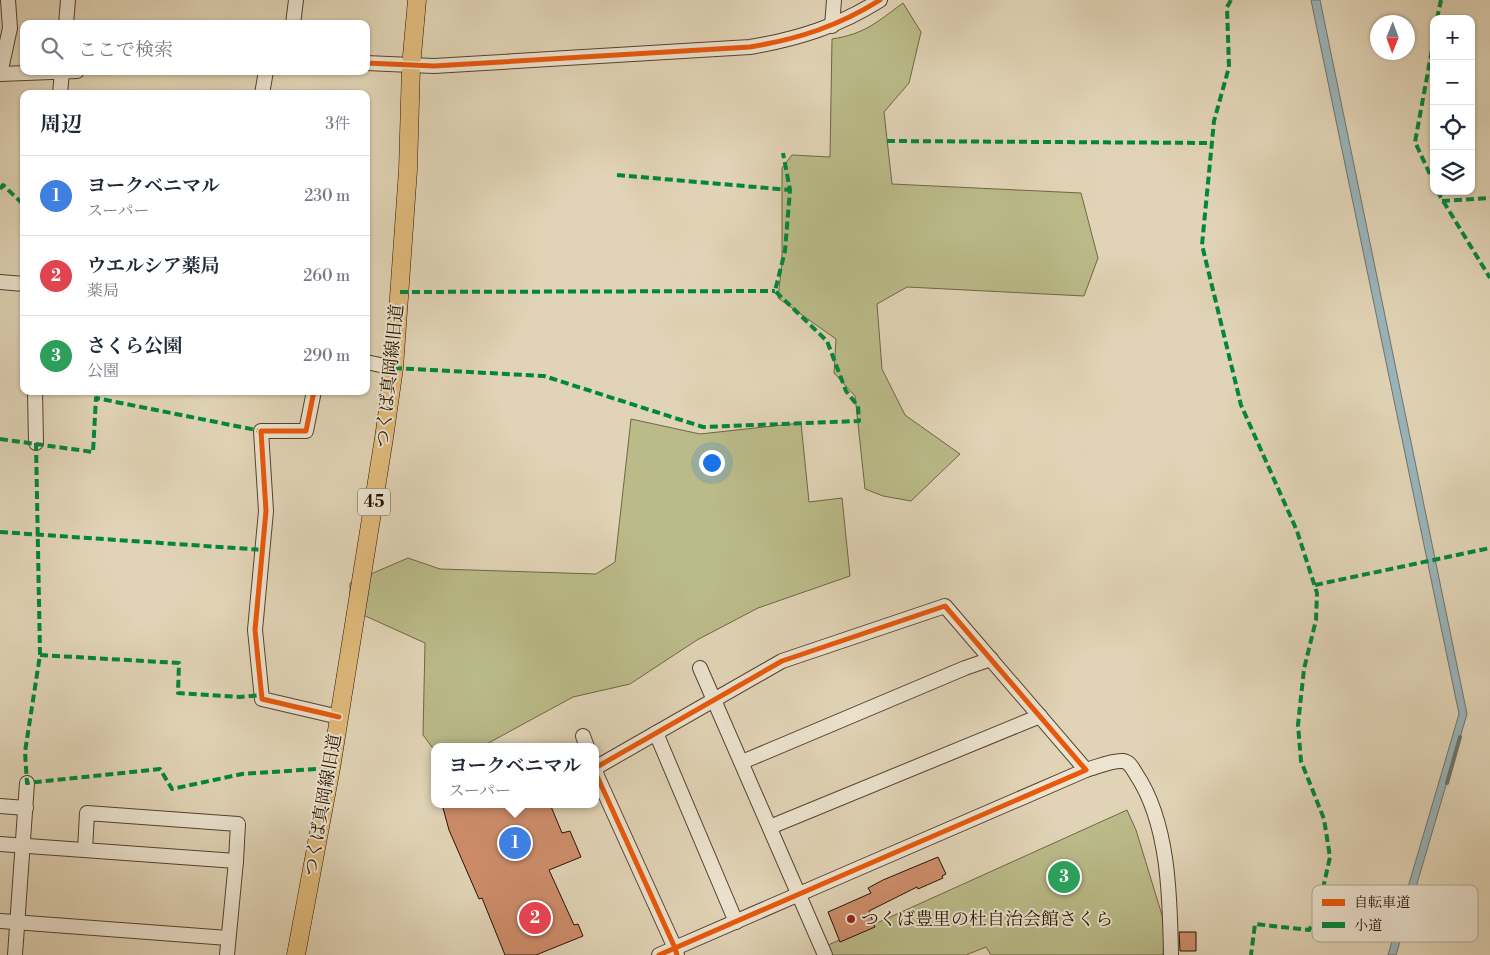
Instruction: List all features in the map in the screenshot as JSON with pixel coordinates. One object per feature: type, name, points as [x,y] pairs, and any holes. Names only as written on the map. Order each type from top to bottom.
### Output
[{"type":"main road","name":"つくば真岡線旧道","points":[[296,955],[339,717],[394,368],[408,170],[411,67],[417,0]]},
{"type":"street","points":[[8,0],[10,28],[0,74],[20,73]]},
{"type":"street","points":[[294,20],[296,0]]},
{"type":"street","points":[[832,26],[834,0]]},
{"type":"street","points":[[370,63],[411,67],[733,49],[793,40],[832,26],[880,0]]},
{"type":"street","points":[[63,2],[65,20]]},
{"type":"street","points":[[60,90],[62,75]]},
{"type":"street","points":[[263,90],[265,75]]},
{"type":"street","points":[[0,282],[20,284]]},
{"type":"street","points":[[370,363],[394,368]]},
{"type":"street","points":[[34,395],[36,443]]},
{"type":"street","points":[[313,395],[306,431],[261,431],[266,511],[255,630],[262,699],[339,717]]},
{"type":"street","points":[[599,766],[782,661],[945,606],[1086,770]]},
{"type":"street","points":[[742,762],[964,668],[991,659]]},
{"type":"street","points":[[700,668],[825,955]]},
{"type":"street","points":[[770,827],[1040,716]]},
{"type":"street","points":[[656,734],[736,922]]},
{"type":"street","points":[[659,955],[676,952],[736,922],[1086,770],[1123,761],[1129,763],[1144,786],[1153,810],[1167,874],[1171,955]]},
{"type":"street","points":[[599,777],[676,952]]},
{"type":"street","points":[[15,955],[27,783]]},
{"type":"street","points":[[0,806],[26,808]]},
{"type":"street","points":[[84,850],[87,813],[238,824],[227,955]]},
{"type":"street","points":[[0,844],[236,861]]},
{"type":"street","points":[[0,921],[228,938]]},
{"type":"green space","points":[[903,3],[921,32],[909,83],[884,112],[892,184],[1081,193],[1098,258],[1084,296],[907,287],[877,304],[882,369],[905,415],[960,454],[911,501],[883,496],[865,489],[855,396],[834,373],[836,339],[778,298],[782,263],[782,168],[792,155],[830,157],[832,39],[862,30]]},
{"type":"green space","points":[[631,419],[700,434],[801,423],[809,502],[842,498],[850,576],[758,608],[697,640],[630,684],[573,697],[488,743],[431,743],[431,746],[423,735],[425,643],[350,609],[350,583],[408,558],[440,569],[596,574],[615,562]]},
{"type":"green space","points":[[1127,810],[1136,830],[1165,925],[1163,955],[991,955],[986,947],[966,955],[830,955],[826,946]]},
{"type":"water","points":[[1311,0],[1320,0],[1467,714],[1417,885],[1409,885],[1459,714]]},
{"type":"water","points":[[1392,942],[1400,942],[1396,955],[1388,955]]},
{"type":"building","points":[[443,808],[552,808],[562,833],[570,831],[581,857],[549,870],[574,925],[578,924],[583,936],[536,955],[505,955],[482,898],[479,899],[449,830]]},
{"type":"building","points":[[938,857],[946,874],[942,876],[943,878],[918,889],[917,887],[869,911],[875,927],[840,942],[828,912],[871,893],[868,888],[883,880]]},
{"type":"building","points":[[1179,932],[1196,932],[1196,951],[1180,951]]},
{"type":"waterway","points":[[1447,783],[1460,737]]},
{"type":"marked path","points":[[1231,0],[1227,7],[1229,67],[1214,121],[1202,245],[1241,405],[1297,531],[1317,593],[1316,620],[1304,669],[1298,725],[1301,761],[1324,819],[1330,857],[1324,885]]},
{"type":"marked path","points":[[1438,15],[1441,0]]},
{"type":"marked path","points":[[1430,60],[1415,142],[1430,174]]},
{"type":"marked path","points":[[887,141],[1212,143]]},
{"type":"marked path","points":[[394,368],[544,376],[703,427],[859,421],[858,406],[846,391],[827,341],[775,291],[785,251],[790,190],[783,153]]},
{"type":"marked path","points":[[617,175],[790,190]]},
{"type":"marked path","points":[[0,189],[3,185],[20,201]]},
{"type":"marked path","points":[[1439,195],[1490,278]]},
{"type":"marked path","points":[[1442,201],[1490,198]]},
{"type":"marked path","points":[[400,292],[775,291]]},
{"type":"marked path","points":[[0,439],[93,452],[96,398],[261,431]]},
{"type":"marked path","points":[[36,443],[40,655],[25,752],[27,783],[160,769],[172,789],[242,774],[331,768]]},
{"type":"marked path","points":[[0,532],[264,550]]},
{"type":"marked path","points":[[1315,585],[1490,548]]},
{"type":"marked path","points":[[40,655],[179,663],[178,693],[240,697],[262,695]]},
{"type":"marked path","points":[[1251,955],[1255,924],[1309,930],[1312,926]]},
{"type":"cycle path","points":[[370,63],[434,66],[750,47],[785,40],[818,30],[849,17],[880,0]]},
{"type":"cycle path","points":[[313,395],[306,431],[261,431],[266,511],[255,630],[262,699],[339,717]]},
{"type":"cycle path","points":[[599,766],[782,661],[945,606],[1086,770],[675,948]]},
{"type":"cycle path","points":[[599,780],[675,948]]},
{"type":"cycle path","points":[[659,955],[675,948]]},
{"type":"cycle path","points":[[675,948],[677,955]]},
{"type":"place","name":"ヨークベニマル","points":[[515,843]]},
{"type":"place","name":"さくら公園","points":[[1064,877]]},
{"type":"place","name":"ウエルシア薬局","points":[[535,918]]},
{"type":"place","name":"つくば豊里の杜自治会館さくら","points":[[851,919]]}]
